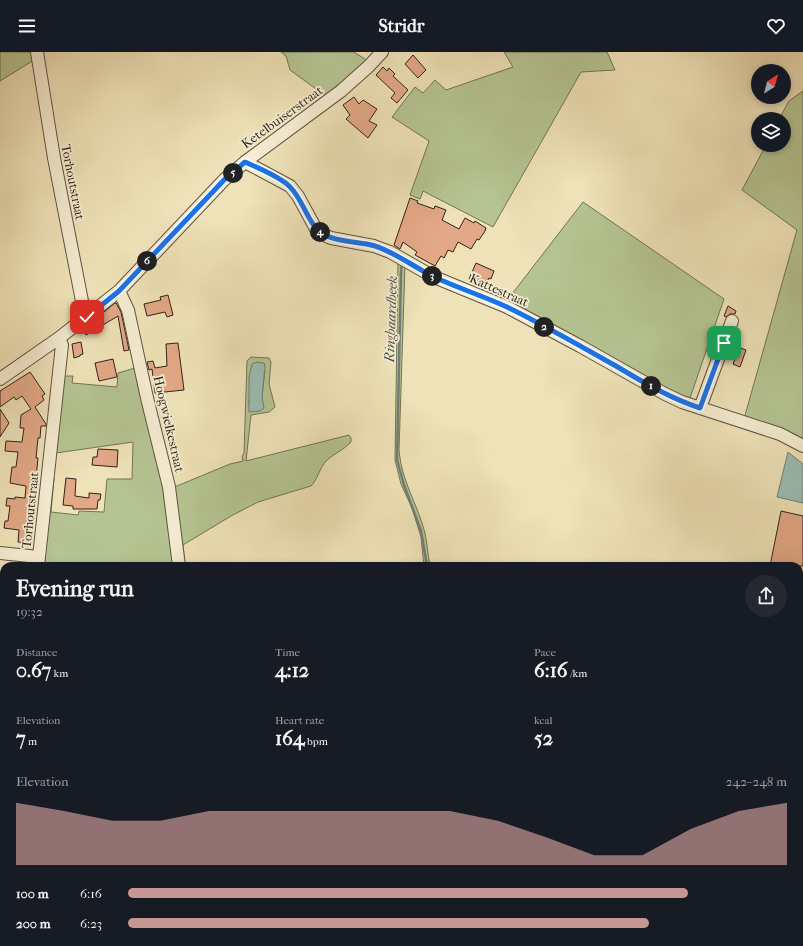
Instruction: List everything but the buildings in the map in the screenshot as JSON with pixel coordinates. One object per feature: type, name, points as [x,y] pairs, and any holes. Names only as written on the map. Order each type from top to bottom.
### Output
[{"type":"street","name":"Torhoutstraat","points":[[37,52],[54,158],[82,301],[87,317]]},
{"type":"street","name":"Ketelbuiserstraat","points":[[0,379],[59,338],[119,291],[224,180],[245,162],[341,91],[370,66],[382,52]]},
{"type":"street","name":"Kattestraat","points":[[245,162],[282,180],[290,186],[298,196],[316,229],[324,235],[331,238],[374,246],[390,252],[434,277],[507,307],[682,402],[780,434],[803,446]]},
{"type":"street","name":"Hoogwielkestraat","points":[[119,291],[128,310],[147,398],[169,487],[178,562]]},
{"type":"street","points":[[700,408],[732,321]]},
{"type":"street","name":"Torhoutstraat","points":[[39,562],[62,345],[59,338]]},
{"type":"street","points":[[0,553],[39,562]]},
{"type":"green space","points":[[0,52],[33,52],[34,60],[0,81]]},
{"type":"green space","points":[[281,52],[354,52],[368,61],[327,97],[290,70],[286,56]]},
{"type":"green space","points":[[504,52],[607,52],[615,70],[581,72],[493,227],[423,191],[420,199],[410,195],[429,141],[392,117],[415,87],[423,93],[435,80],[446,90],[513,67]]},
{"type":"green space","points":[[803,91],[803,442],[744,419],[797,230],[742,190],[762,152],[791,152],[791,112],[783,112],[787,104],[791,104],[791,100]]},
{"type":"green space","points":[[583,202],[724,299],[689,401],[505,303]]},
{"type":"green space","points":[[398,262],[405,264],[399,451],[406,483],[422,522],[429,562],[424,562],[421,537],[412,508],[401,484],[395,460]]},
{"type":"green space","points":[[251,357],[269,358],[271,362],[269,384],[275,407],[269,412],[251,415],[246,461],[349,435],[351,438],[351,442],[326,461],[311,486],[258,502],[231,516],[183,545],[185,562],[181,562],[172,488],[230,464],[243,461],[242,457],[244,453],[247,361]],"holes":[[[251,369],[265,370],[262,397],[249,404]]]},
{"type":"green space","points":[[135,368],[157,450],[176,562],[41,562],[54,478],[51,512],[78,515],[79,511],[104,512],[107,479],[132,479],[133,442],[56,453],[62,376],[73,376],[72,383],[117,387],[118,373]]},
{"type":"water","points":[[257,362],[264,363],[265,366],[262,397],[264,408],[260,411],[249,412],[249,377],[252,364]]},
{"type":"water","points":[[788,452],[803,464],[803,503],[777,497]]},
{"type":"waterway","name":"Ringbaardbeek","points":[[402,263],[397,460],[404,485],[421,531],[426,562]]},
{"type":"route","points":[[87,317],[119,291],[224,180],[245,162],[282,180],[290,186],[298,196],[316,229],[324,235],[331,238],[374,246],[390,252],[434,277],[507,307],[682,402],[700,408],[724,343]]}]
